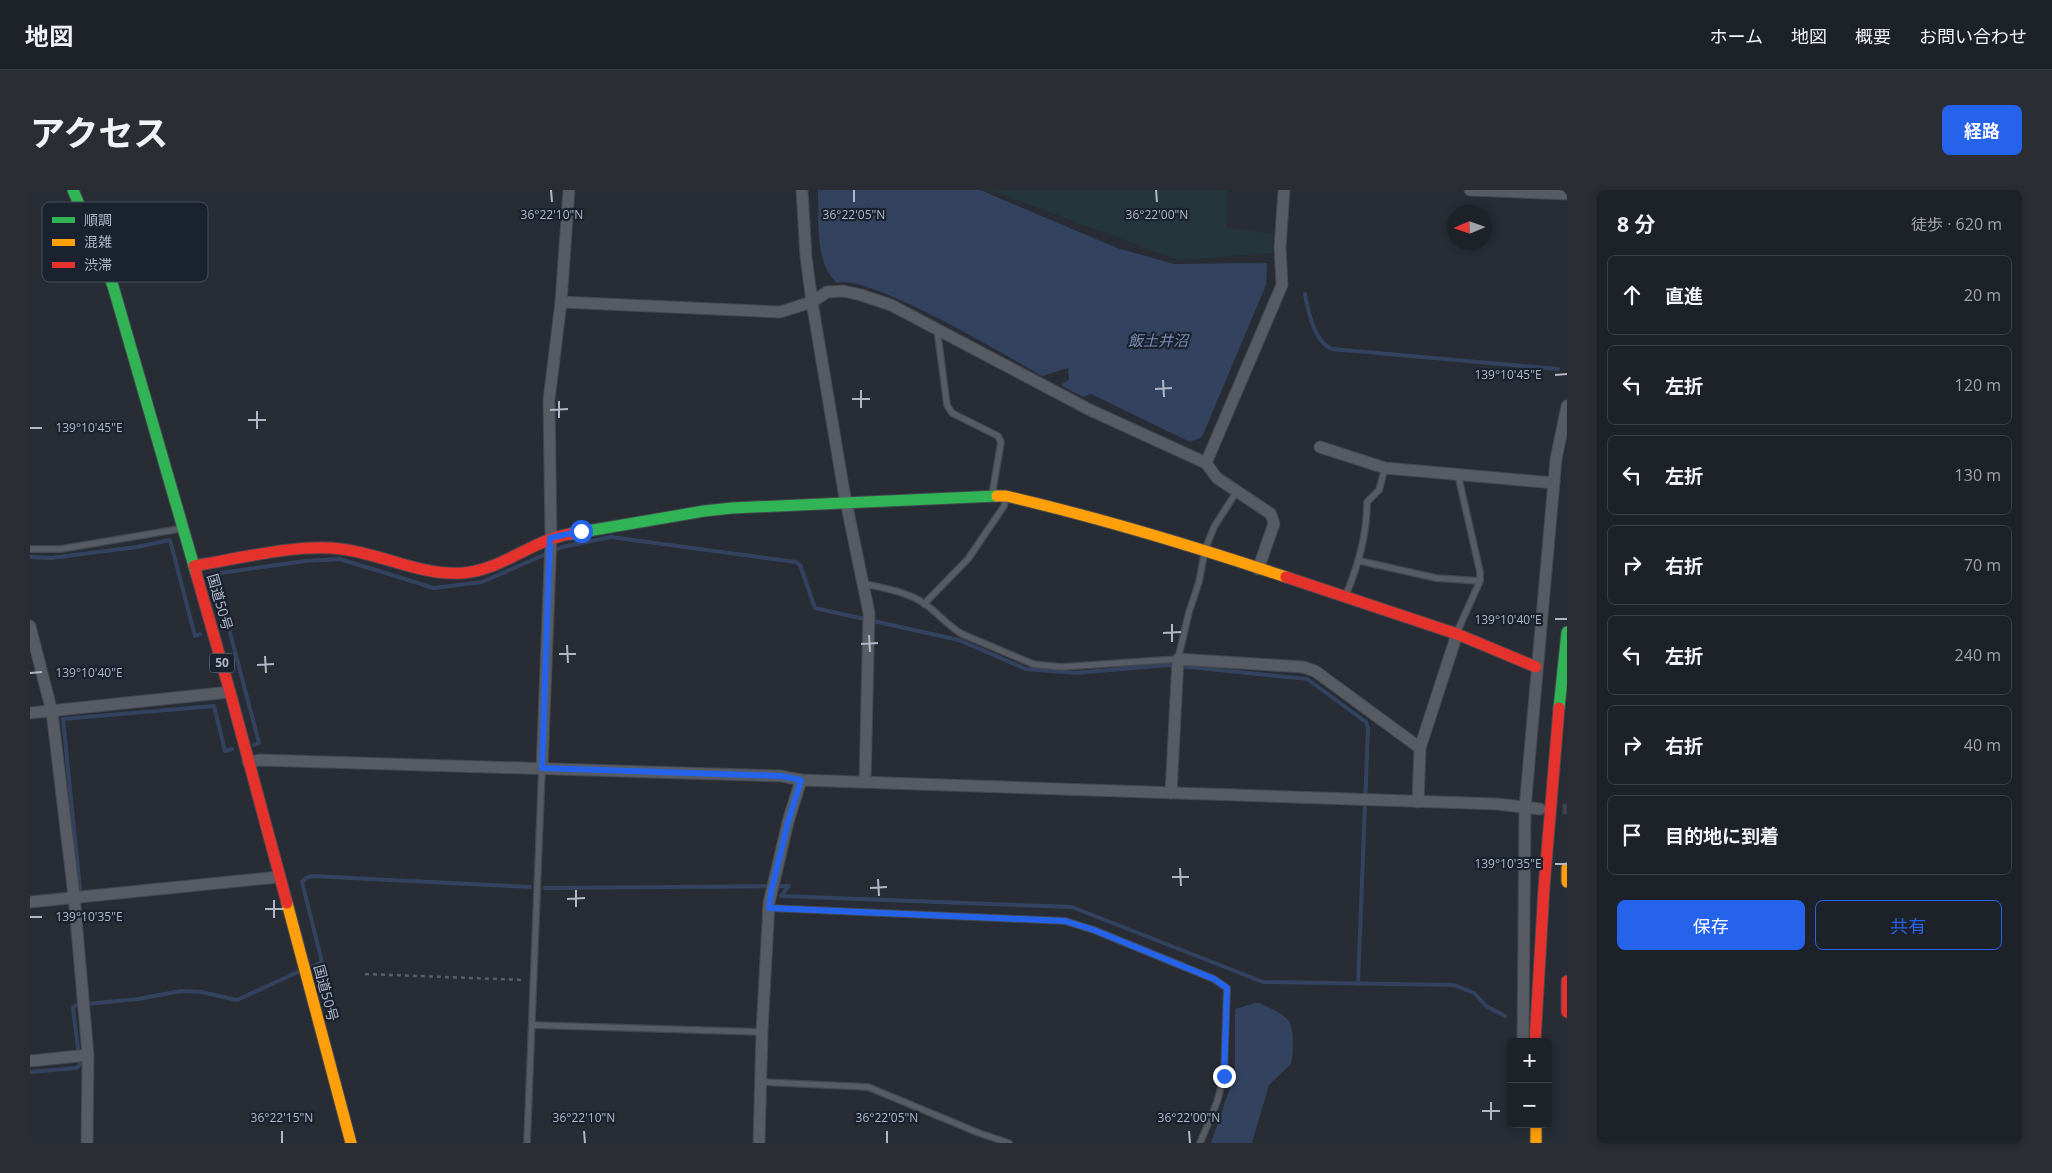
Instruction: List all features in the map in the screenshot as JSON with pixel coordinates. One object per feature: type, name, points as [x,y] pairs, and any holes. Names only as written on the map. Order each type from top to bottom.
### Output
[{"type":"main road","name":"国道50号","points":[[73,190],[78,202]]},
{"type":"main road","name":"国道50号","points":[[111,282],[230,692],[278,877],[351,1143]]},
{"type":"main road","points":[[194,566],[287,552],[331,548],[354,552],[413,569],[432,573],[453,574],[491,568],[550,538],[581,531],[704,511],[794,505],[1006,496],[1075,512],[1206,550],[1456,634],[1536,667]]},
{"type":"main road","points":[[1535,1038],[1541,911],[1555,733],[1567,632]]},
{"type":"main road","points":[[1567,868],[1567,882]]},
{"type":"main road","points":[[1567,981],[1567,1012]]},
{"type":"main road","points":[[1536,1128],[1536,1143]]},
{"type":"street","points":[[542,768],[550,538],[549,400],[561,302],[569,190]]},
{"type":"street","points":[[802,190],[806,257],[812,302],[864,584],[870,628],[865,782]]},
{"type":"street","points":[[1206,463],[1282,285],[1280,248],[1284,190]]},
{"type":"street","points":[[1470,190],[1567,194]]},
{"type":"street","points":[[561,302],[780,312],[812,302],[827,292],[842,291],[891,305],[1090,410],[1206,463],[1217,478],[1271,514],[1274,524],[1258,569]]},
{"type":"street","points":[[1523,1038],[1525,808],[1536,667],[1556,459],[1567,406]]},
{"type":"street","points":[[1320,447],[1385,468],[1554,483]]},
{"type":"street","points":[[30,626],[52,712],[74,896],[88,1055],[87,1143]]},
{"type":"street","points":[[1418,802],[1420,748],[1456,634]]},
{"type":"street","points":[[1171,792],[1178,659],[1303,668],[1315,671],[1420,748]]},
{"type":"street","points":[[30,713],[230,692]]},
{"type":"street","points":[[248,762],[260,760],[781,776],[801,780],[1497,804],[1540,809]]},
{"type":"street","points":[[759,1143],[762,1032],[769,908],[788,822],[801,780]]},
{"type":"street","points":[[30,902],[74,896],[278,877]]},
{"type":"street","points":[[30,1061],[88,1055]]},
{"type":"street","points":[[1526,1128],[1530,1143]]},
{"type":"lane","points":[[937,329],[947,405],[952,413],[998,436],[1001,442],[992,497]]},
{"type":"lane","points":[[1345,598],[1360,561],[1367,520],[1367,502],[1379,490],[1385,468]]},
{"type":"lane","points":[[1456,634],[1480,582],[1480,572],[1458,475]]},
{"type":"lane","points":[[864,584],[884,588],[924,604],[951,628],[1033,664],[1061,666],[1178,659],[1206,550],[1214,527],[1236,491]]},
{"type":"lane","points":[[924,604],[968,559],[1004,506],[1006,496]]},
{"type":"lane","points":[[30,549],[62,549],[183,528]]},
{"type":"lane","points":[[1360,561],[1436,578],[1480,582]]},
{"type":"lane","points":[[527,1143],[542,768]]},
{"type":"lane","points":[[769,908],[1065,921],[1094,930],[1214,979],[1227,988],[1226,1066],[1217,1102],[1200,1143]]},
{"type":"lane","points":[[532,1025],[762,1032]]},
{"type":"lane","points":[[761,1082],[868,1087],[979,1133],[1009,1143]]},
{"type":"path","points":[[365,974],[533,980]]},
{"type":"shaded area","points":[[990,190],[1227,190],[1227,228],[1273,234],[1272,253],[1178,260]]},
{"type":"water","name":"飯土井沼","points":[[818,190],[980,190],[1117,248],[1174,264],[1267,263],[1266,285],[1202,437],[1190,442],[1091,394],[1083,397],[1062,386],[1062,384],[1069,380],[1068,368],[1042,376],[970,335],[907,303],[878,291],[854,284],[837,283],[824,264],[821,252],[818,227]]},
{"type":"water","points":[[1260,1003],[1288,1020],[1293,1035],[1291,1064],[1269,1085],[1252,1143],[1211,1143],[1235,1073],[1235,1009]]},
{"type":"waterway","points":[[1305,294],[1316,333],[1332,349],[1558,369]]},
{"type":"waterway","points":[[254,745],[259,743],[216,579],[220,573],[305,561],[340,559],[434,588],[482,582],[562,547],[611,537],[796,562],[800,565],[815,608],[959,640],[1026,669],[1075,673],[1169,665],[1307,679],[1366,722],[1368,728],[1358,984]]},
{"type":"waterway","points":[[30,557],[51,558],[137,547],[170,540],[195,636],[200,634]]},
{"type":"waterway","points":[[80,889],[63,719],[214,706],[225,751],[232,749]]},
{"type":"waterway","points":[[312,967],[322,962],[302,882],[306,878],[312,876],[530,887]]},
{"type":"waterway","points":[[545,888],[789,886],[781,896],[1072,907],[1263,982],[1454,985],[1474,993],[1486,1006],[1505,1016]]},
{"type":"waterway","points":[[30,1072],[76,1068],[80,1065],[73,1008],[76,1005],[138,999],[181,991],[201,992],[237,1000],[298,972]]},
{"type":"tunnel","points":[[1546,809],[1567,809]]},
{"type":"traffic: fast","points":[[73,190],[78,202]]},
{"type":"traffic: fast","points":[[111,282],[196,573]]},
{"type":"traffic: fast","points":[[570,534],[732,508],[997,496]]},
{"type":"traffic: fast","points":[[1559,708],[1567,632]]},
{"type":"traffic: slow","points":[[997,496],[1006,496],[1112,523],[1286,577]]},
{"type":"traffic: slow","points":[[1567,868],[1567,882]]},
{"type":"traffic: slow","points":[[287,903],[351,1143]]},
{"type":"traffic: slow","points":[[1536,1128],[1536,1143]]},
{"type":"traffic: jam","points":[[194,566],[287,550],[324,548],[372,555],[432,571],[463,573],[491,566],[543,542],[570,534]]},
{"type":"traffic: jam","points":[[196,573],[287,903]]},
{"type":"traffic: jam","points":[[1286,577],[1457,634],[1536,667]]},
{"type":"traffic: jam","points":[[1535,1038],[1544,888],[1559,708]]},
{"type":"traffic: jam","points":[[1567,981],[1567,1012]]},
{"type":"route","points":[[581,531],[550,538],[542,768],[781,776],[801,780],[788,822],[769,908],[1065,921],[1094,930],[1214,979],[1227,988],[1226,1066],[1224,1076]]}]
